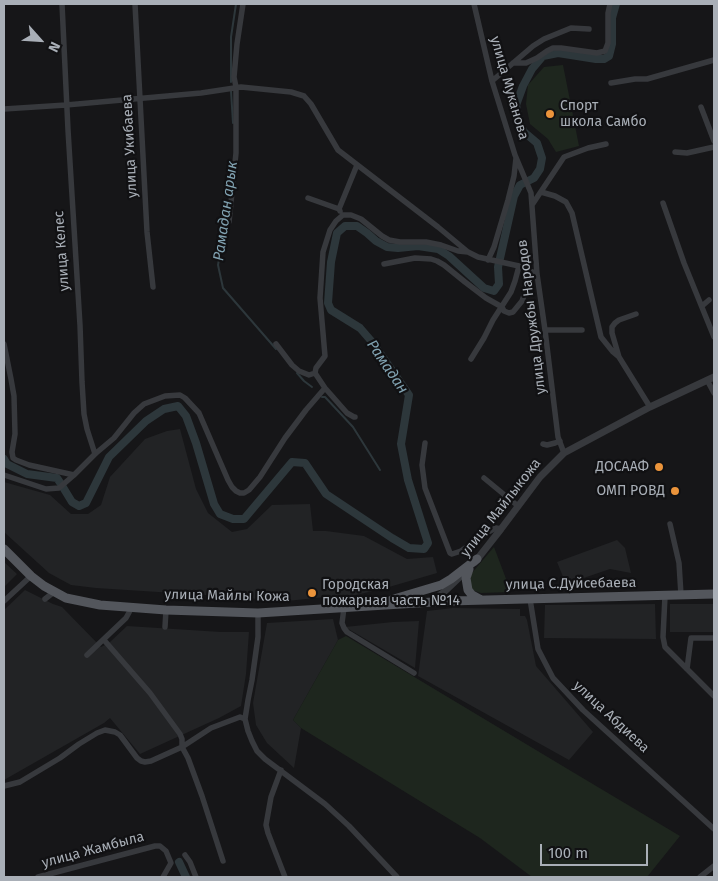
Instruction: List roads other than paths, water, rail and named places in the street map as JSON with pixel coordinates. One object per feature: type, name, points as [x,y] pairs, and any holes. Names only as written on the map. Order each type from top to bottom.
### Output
[{"type":"main road","name":"улица Майлы Кожа","points":[[4,549],[31,576],[54,592],[66,598],[100,605],[166,610],[258,613],[429,602]]},
{"type":"main road","points":[[383,605],[394,599],[441,585],[477,559]]},
{"type":"main road","points":[[469,569],[466,578],[468,590],[472,595],[482,600]]},
{"type":"main road","name":"улица С.Дуйсебаева","points":[[429,602],[714,594]]},
{"type":"street","name":"улица Келес","points":[[62,4],[82,382],[86,421],[95,454]]},
{"type":"street","name":"улица Укибаева","points":[[135,4],[146,232],[153,287]]},
{"type":"street","points":[[229,222],[236,153],[239,87],[234,77],[234,69],[243,4]]},
{"type":"street","name":"улица Муканова","points":[[474,4],[492,81],[516,156],[525,177]]},
{"type":"street","points":[[513,63],[526,63],[553,48],[597,53],[604,51],[608,43],[608,13],[610,4]]},
{"type":"street","points":[[492,81],[544,39],[571,28],[588,29]]},
{"type":"street","points":[[611,83],[647,79],[714,60]]},
{"type":"street","points":[[4,109],[201,93],[239,87],[290,92],[304,96],[311,104],[338,150],[468,252],[478,257],[518,266],[534,273],[518,307],[509,313],[437,261],[416,258],[384,264]]},
{"type":"street","points":[[701,107],[714,141]]},
{"type":"street","points":[[532,205],[564,156],[571,151],[606,144]]},
{"type":"street","points":[[675,152],[687,153],[714,147]]},
{"type":"street","points":[[491,260],[514,176],[516,156]]},
{"type":"street","points":[[276,344],[292,365],[299,371],[309,375],[314,373],[325,356],[320,298],[323,252],[330,230],[341,212],[357,165]]},
{"type":"street","name":"улица Дружбы Народов","points":[[525,177],[531,192],[534,273],[546,330],[558,437],[564,453]]},
{"type":"street","points":[[541,192],[566,202],[572,213],[601,337],[619,357],[650,407]]},
{"type":"street","points":[[308,198],[361,219],[389,240],[426,242],[468,252]]},
{"type":"street","points":[[663,204],[684,263],[714,337]]},
{"type":"street","name":"улица Дружбы Народов","points":[[471,360],[511,292],[516,281],[518,266]]},
{"type":"street","points":[[702,306],[709,300]]},
{"type":"street","points":[[619,357],[612,328],[619,320],[636,314]]},
{"type":"street","points":[[599,327],[612,328]]},
{"type":"street","points":[[546,330],[582,330]]},
{"type":"street","points":[[4,344],[14,396],[15,434],[12,452],[14,458],[29,465],[74,475]]},
{"type":"street","points":[[314,373],[347,413],[355,417]]},
{"type":"street","name":"улица Майлыкожа","points":[[429,602],[444,592],[469,569],[540,476],[564,453],[650,407],[714,376]]},
{"type":"street","points":[[707,380],[714,392]]},
{"type":"street","points":[[4,475],[46,489],[59,488],[114,438],[134,413],[144,404],[165,396],[180,396],[185,398],[200,413],[228,480],[236,491],[244,493],[260,477],[284,438],[325,388]]},
{"type":"street","points":[[543,444],[547,445],[560,441]]},
{"type":"street","points":[[425,443],[422,465],[425,488],[450,553],[461,551],[496,528],[501,529]]},
{"type":"street","points":[[484,478],[518,506]]},
{"type":"street","points":[[670,524],[672,543],[679,563],[681,595]]},
{"type":"street","points":[[4,601],[31,576]]},
{"type":"street","points":[[45,599],[54,592]]},
{"type":"street","points":[[665,596],[663,637],[665,647],[714,696]]},
{"type":"street","name":"улица Абдиева","points":[[530,599],[538,649],[553,678],[583,710],[714,829]]},
{"type":"street","points":[[87,655],[126,618],[132,607]]},
{"type":"street","points":[[344,608],[342,624],[347,632],[414,673]]},
{"type":"street","points":[[165,628],[166,610]]},
{"type":"street","points":[[258,613],[258,637],[245,719],[248,731],[257,750],[325,804],[349,826],[397,877]]},
{"type":"street","points":[[687,669],[691,638],[714,638]]},
{"type":"street","points":[[104,640],[150,693],[180,734],[182,747],[199,788],[223,861]]},
{"type":"street","points":[[4,786],[20,782],[79,744],[105,730],[120,735],[141,761],[151,761],[182,747],[211,728],[240,717],[245,719]]},
{"type":"street","points":[[281,770],[271,797],[266,825],[285,877]]},
{"type":"street","name":"улица Жамбыла","points":[[38,877],[155,846],[160,846],[166,851],[171,863],[163,877]]},
{"type":"street","points":[[186,856],[196,877]]},
{"type":"street","points":[[700,877],[714,866]]},
{"type":"waterway","name":"Рамадан арык","points":[[231,82],[231,37],[236,4]]},
{"type":"waterway","name":"Рамадан","points":[[4,459],[7,464],[27,474],[57,478],[72,502],[79,506],[86,503],[109,457],[146,421],[164,409],[178,406],[186,416],[214,504],[220,514],[233,519],[244,519],[292,462],[305,463],[326,494],[409,548],[424,549],[428,543],[408,480],[401,444],[409,395],[373,343],[360,328],[331,310],[328,303],[331,262],[337,233],[345,226],[357,226],[387,247],[418,246],[438,249],[449,256],[484,288],[494,291],[499,284],[498,267],[514,196],[520,185],[534,178],[540,169],[542,158],[537,143],[524,132],[519,121],[516,105],[523,86],[532,69],[543,56],[558,53],[596,59],[604,59],[609,56],[612,44],[612,18],[616,4]]},
{"type":"waterway","name":"Рамадан арык","points":[[231,91],[233,123]]},
{"type":"waterway","name":"Рамадан арык","points":[[227,212],[218,265],[223,288],[276,349]]},
{"type":"waterway","name":"Рамадан арык","points":[[297,373],[312,387]]},
{"type":"waterway","name":"Рамадан арык","points":[[322,397],[325,397],[353,427],[380,470]]},
{"type":"waterway","points":[[179,862],[186,877]]},
{"type":"place","name":"Спорт школа Самбо","points":[[550,114]]},
{"type":"place","name":"ДОСААФ","points":[[659,467]]},
{"type":"place","name":"ОМП РОВД","points":[[675,491]]},
{"type":"place","name":"Городская пожарная часть №14","points":[[312,593]]}]
